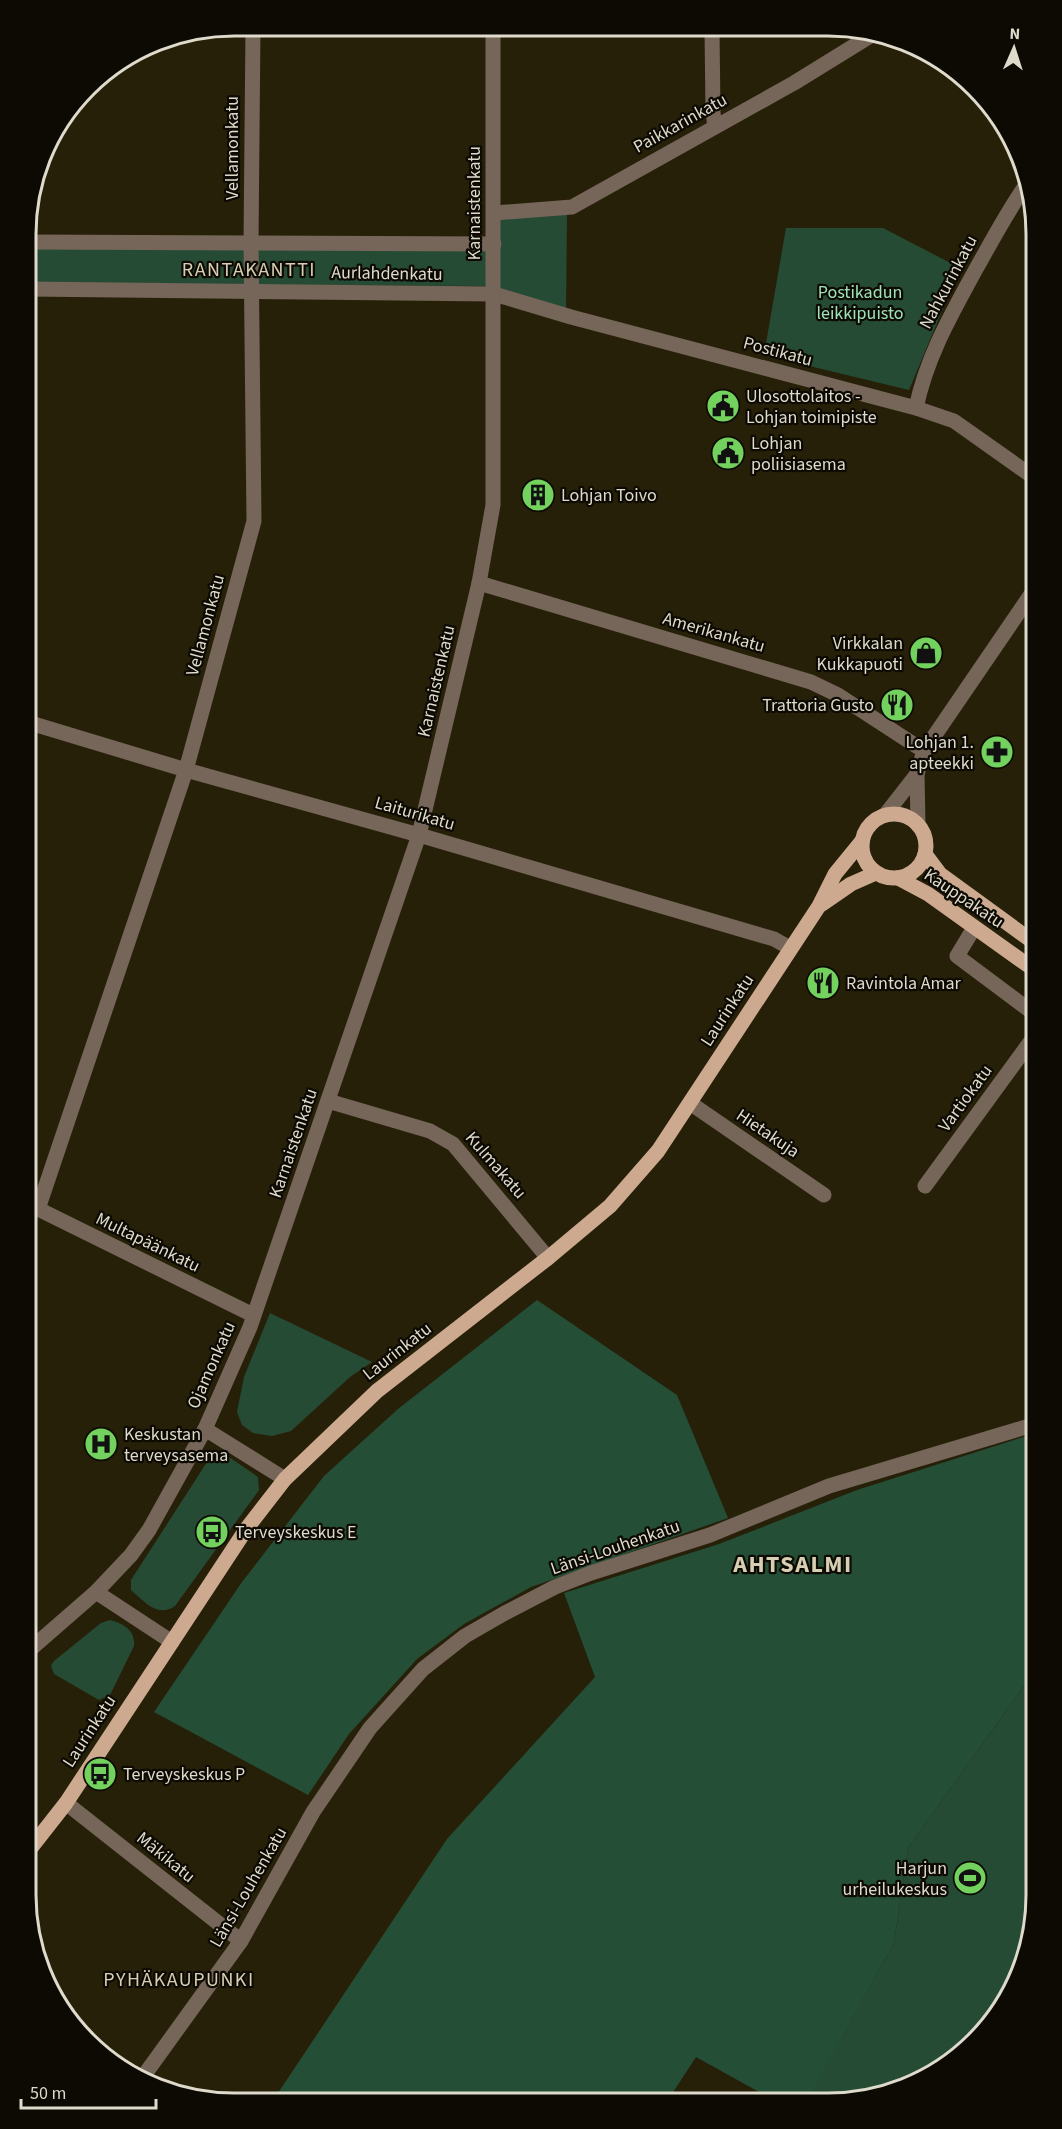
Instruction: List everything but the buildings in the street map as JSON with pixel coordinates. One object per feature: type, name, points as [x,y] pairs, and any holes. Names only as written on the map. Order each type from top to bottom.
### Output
[{"type":"main road","points":[[885,815],[903,815],[918,825],[924,834],[926,843],[925,854],[915,870],[898,878],[883,877],[876,873],[864,859],[862,840],[870,824],[885,815]]},
{"type":"main road","name":"Laurinkatu","points":[[36,1841],[66,1803],[247,1528],[285,1479],[377,1391],[548,1258],[610,1206],[658,1151],[819,906],[835,874],[862,840]]},
{"type":"main road","name":"Kauppakatu","points":[[925,854],[940,874],[1026,937]]},
{"type":"main road","name":"Laurinkatu","points":[[819,906],[851,884],[876,873]]},
{"type":"main road","name":"Kauppakatu","points":[[898,878],[927,894],[1026,964]]},
{"type":"street","name":"Vellamonkatu","points":[[36,1195],[186,770],[254,521],[251,243],[253,36]]},
{"type":"street","name":"Karnaistenkatu","points":[[253,1315],[419,834],[479,583],[493,505],[493,36]]},
{"type":"street","points":[[712,36],[715,126]]},
{"type":"street","name":"Paikkarinkatu","points":[[494,213],[572,207],[794,82],[864,40]]},
{"type":"street","name":"Nahkurinkatu","points":[[916,408],[921,385],[939,337],[1021,192]]},
{"type":"street","name":"Aurlahdenkatu","points":[[36,242],[494,244]]},
{"type":"street","name":"Aurlahdenkatu","points":[[36,289],[494,294]]},
{"type":"street","name":"Postikatu","points":[[494,294],[571,317],[916,408],[954,421],[1026,472]]},
{"type":"street","name":"Amerikankatu","points":[[479,583],[811,682],[838,695],[924,751]]},
{"type":"street","points":[[918,825],[917,774],[924,751],[1026,602]]},
{"type":"street","name":"Laiturikatu","points":[[36,725],[186,770],[419,834],[774,939],[790,948]]},
{"type":"street","points":[[885,815],[917,774]]},
{"type":"street","points":[[975,928],[957,956],[1026,1008]]},
{"type":"street","name":"Vartiokatu","points":[[925,1186],[1026,1048]]},
{"type":"street","name":"Kulmakatu","points":[[328,1101],[430,1131],[453,1144],[548,1258]]},
{"type":"street","name":"Hietakuja","points":[[690,1103],[824,1195]]},
{"type":"street","name":"Multapäänkatu","points":[[36,1208],[253,1315]]},
{"type":"street","name":"Ojamonkatu","points":[[36,1644],[96,1592],[131,1555],[149,1530],[205,1429],[250,1327],[253,1315]]},
{"type":"street","name":"Länsi-Louhenkatu","points":[[146,2073],[241,1941],[313,1812],[370,1728],[423,1669],[465,1636],[555,1587],[591,1573],[710,1535],[829,1486],[1026,1427]]},
{"type":"street","points":[[205,1429],[285,1479]]},
{"type":"street","points":[[96,1592],[172,1642]]},
{"type":"street","name":"Mäkikatu","points":[[66,1803],[241,1941]]},
{"type":"green space","points":[[567,213],[566,310],[499,289],[498,219]]},
{"type":"green space","name":"Postikadun leikkipuisto","points":[[786,228],[883,228],[960,268],[909,390],[764,355]]},
{"type":"green space","points":[[36,246],[487,249],[486,286],[36,284]]},
{"type":"green space","points":[[537,1300],[677,1395],[728,1518],[531,1587],[464,1624],[417,1659],[349,1734],[308,1795],[154,1712],[242,1582],[324,1476],[398,1409]]},
{"type":"green space","points":[[270,1313],[372,1362],[350,1377],[291,1431],[272,1436],[253,1433],[242,1425],[237,1412],[244,1377]]},
{"type":"green space","points":[[1026,1436],[1026,1683],[908,1848],[894,1943],[812,2093],[761,2093],[696,2057],[673,2093],[278,2093],[447,1839],[595,1677],[564,1593],[719,1544],[857,1490]]},
{"type":"green space","points":[[229,1457],[258,1477],[259,1490],[175,1606],[162,1610],[152,1607],[131,1590],[131,1580],[209,1459]]},
{"type":"green space","points":[[110,1620],[128,1628],[133,1636],[134,1646],[110,1695],[99,1700],[54,1674],[51,1666],[54,1661],[101,1623]]},
{"type":"green space","name":"Harjun urheilukeskus","points":[[1026,1683],[1026,1908],[1022,1934],[1006,1983],[985,2016],[959,2044],[916,2073],[879,2086],[854,2091],[811,2093],[894,1943],[908,1848]]},
{"type":"place","name":"Ulosottolaitos - Lohjan toimipiste","points":[[723,406]]},
{"type":"place","name":"Lohjan poliisiasema","points":[[728,453]]},
{"type":"place","name":"Lohjan Toivo","points":[[538,495]]},
{"type":"place","name":"Virkkalan Kukkapuoti","points":[[926,653]]},
{"type":"place","name":"Trattoria Gusto","points":[[897,705]]},
{"type":"place","name":"Lohjan 1. apteekki","points":[[997,752]]},
{"type":"place","name":"Ravintola Amar","points":[[823,983]]},
{"type":"place","name":"Keskustan terveysasema","points":[[101,1444]]},
{"type":"place","name":"Terveyskeskus E","points":[[212,1532]]},
{"type":"place","name":"Terveyskeskus P","points":[[100,1774]]},
{"type":"place","name":"Harjun urheilukeskus","points":[[970,1878]]},
{"type":"district","name":"RANTAKANTTI","points":[[249,269]]},
{"type":"district","name":"AHTSALMI","points":[[793,1564]]},
{"type":"district","name":"PYHÄKAUPUNKI","points":[[179,1979]]}]
